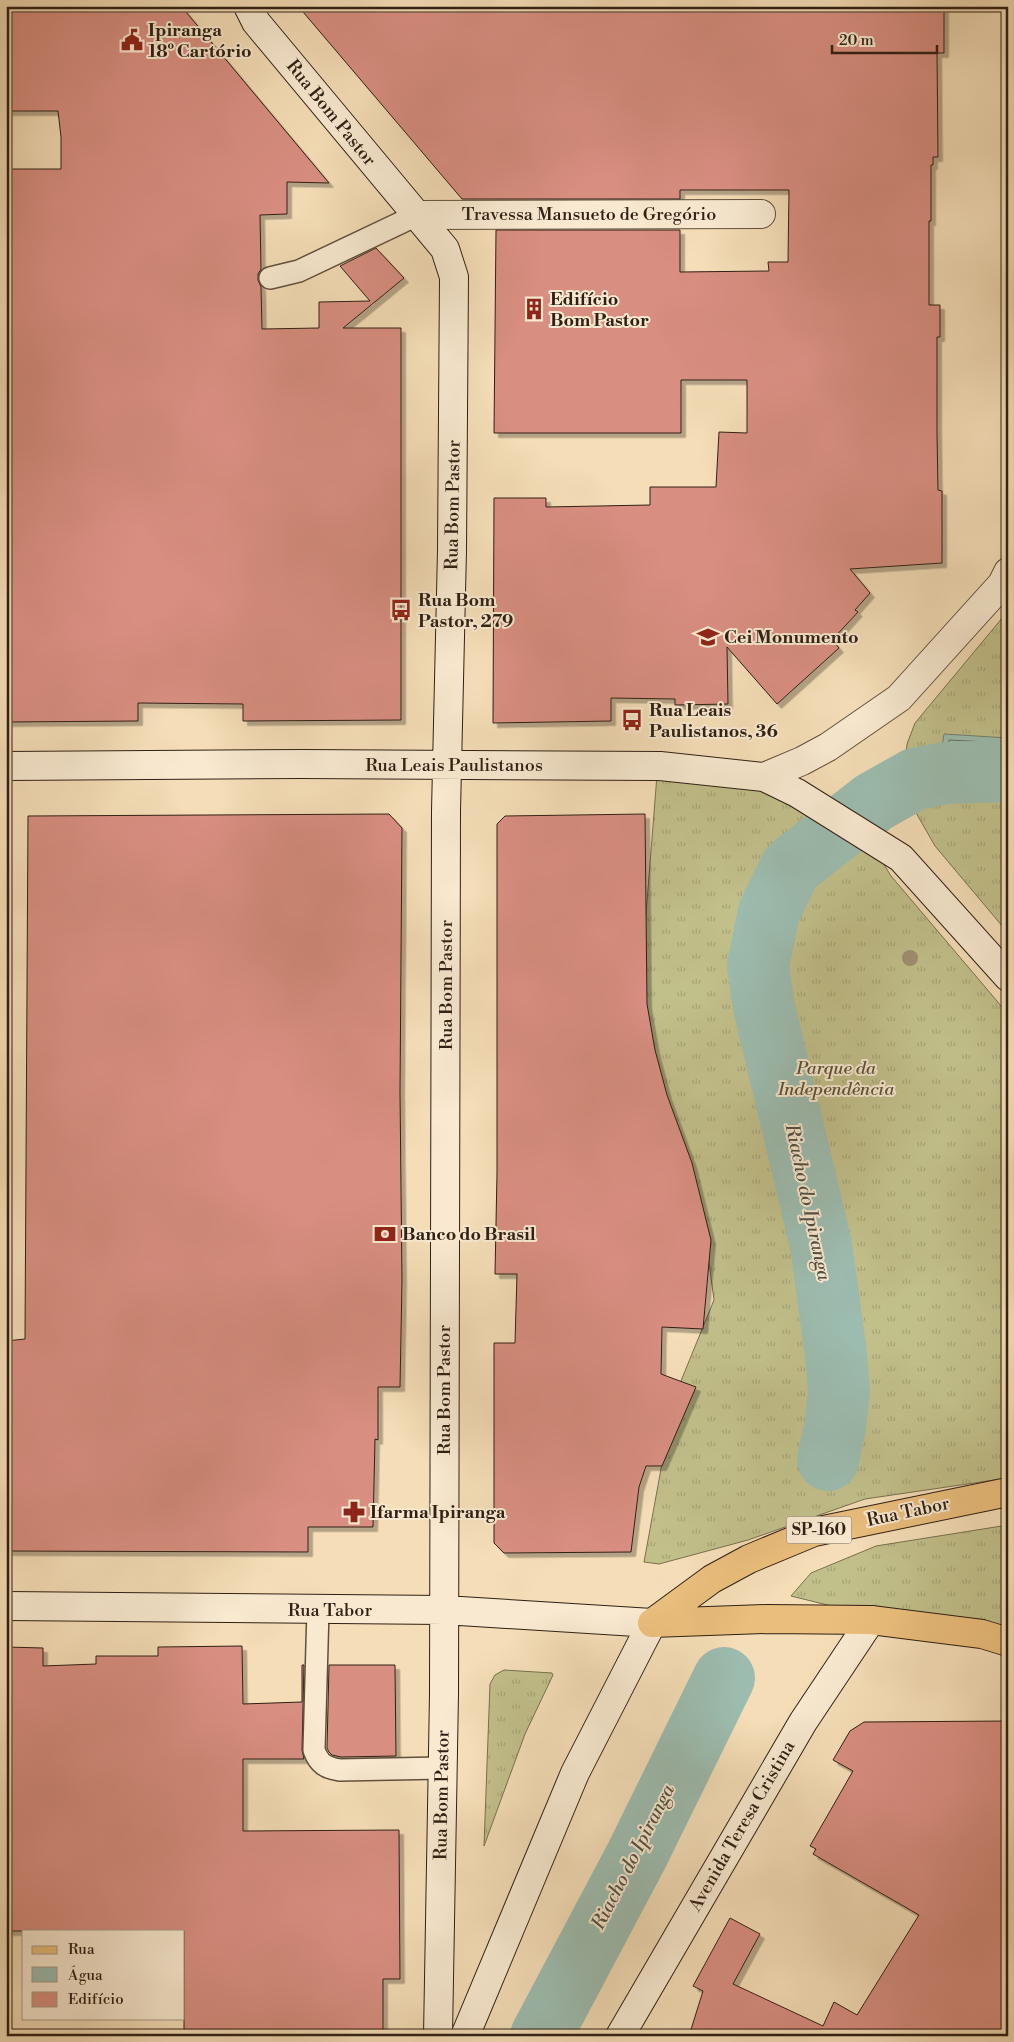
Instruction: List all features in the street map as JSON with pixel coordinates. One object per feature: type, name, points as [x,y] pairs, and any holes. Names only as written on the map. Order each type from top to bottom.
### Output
[{"type":"main road","name":"Rua Bom Pastor","points":[[248,6],[256,22],[445,248],[454,277],[452,550],[447,765],[444,1610],[438,2036]]},
{"type":"main road","name":"Travessa Mansueto de Gregório","points":[[417,214],[761,214]]},
{"type":"main road","points":[[764,777],[802,762],[828,747],[899,698],[1002,584],[1008,572]]},
{"type":"main road","name":"Rua Leais Paulistanos","points":[[6,766],[301,764],[660,766],[764,777],[797,793],[901,858],[1008,977]]},
{"type":"main road","name":"Rua Tabor","points":[[652,1623],[712,1579],[748,1558],[814,1532],[1008,1492]]},
{"type":"main road","name":"Rua Tabor","points":[[6,1606],[444,1610],[652,1623],[767,1619],[871,1620],[999,1635]]},
{"type":"main road","name":"Avenida Teresa Cristina","points":[[620,2036],[803,1722],[871,1620]]},
{"type":"main road","name":"SP-160","points":[[465,2036],[575,1773],[652,1623]]},
{"type":"lane","points":[[270,278],[299,271],[417,214]]},
{"type":"lane","points":[[318,1610],[314,1750],[318,1760],[328,1768],[340,1770],[442,1768]]},
{"type":"green space","points":[[1008,611],[1008,933],[935,846],[911,804],[905,787],[905,765],[907,744],[915,723]]},
{"type":"green space","name":"Parque da Independência","points":[[657,775],[778,787],[872,845],[891,876],[1008,1014],[1008,1478],[865,1499],[748,1540],[659,1564],[644,1562],[674,1398],[714,1300],[701,1203],[636,1041]]},
{"type":"green space","points":[[1008,1525],[1008,1637],[860,1613],[791,1596],[811,1573],[876,1546]]},
{"type":"green space","points":[[504,1670],[552,1673],[553,1675],[525,1734],[484,1846],[490,1684],[495,1675]]},
{"type":"water","points":[[944,734],[1008,738],[1008,797],[934,797]]},
{"type":"building","points":[[6,6],[181,6],[329,183],[287,182],[287,214],[260,215],[261,269],[258,274],[258,280],[261,287],[262,329],[319,328],[319,302],[370,301],[340,266],[376,248],[404,278],[343,328],[401,328],[401,720],[243,721],[243,704],[138,703],[138,721],[6,722],[6,169],[61,169],[61,137],[58,111],[6,111]]},
{"type":"building","points":[[298,6],[944,6],[944,53],[937,53],[938,157],[933,157],[933,165],[931,165],[931,221],[929,221],[929,305],[940,305],[940,337],[937,337],[937,433],[938,490],[942,491],[942,563],[850,569],[870,593],[855,610],[858,612],[832,640],[839,648],[777,704],[727,647],[728,704],[675,705],[675,699],[611,698],[611,721],[493,723],[494,498],[546,498],[546,507],[650,505],[650,487],[716,487],[719,432],[747,433],[747,380],[681,380],[681,433],[494,433],[496,230],[680,230],[680,272],[769,271],[768,262],[788,262],[789,190],[680,190],[680,199],[462,199]]},
{"type":"building","points":[[389,814],[402,828],[400,1092],[402,1280],[400,1387],[378,1387],[378,1440],[375,1439],[373,1527],[308,1527],[308,1552],[6,1551],[6,1341],[25,1339],[28,816]]},
{"type":"building","points":[[645,814],[647,1004],[655,1050],[667,1095],[692,1163],[711,1240],[703,1329],[662,1327],[661,1374],[696,1387],[662,1466],[646,1466],[639,1487],[631,1552],[504,1553],[494,1543],[494,1343],[515,1343],[517,1274],[495,1274],[497,1173],[497,824],[505,816]]},
{"type":"building","points":[[242,1646],[243,1704],[302,1702],[302,1665],[304,1665],[302,1750],[304,1759],[243,1759],[243,1831],[399,1830],[400,1979],[383,1979],[383,2036],[184,2036],[185,1930],[6,1931],[6,1647],[43,1648],[43,1666],[96,1664],[96,1656],[158,1656],[158,1647]]},
{"type":"building","points":[[329,1665],[395,1665],[396,1756],[341,1757],[332,1755],[329,1752],[327,1748]]},
{"type":"building","points":[[1008,1721],[1008,2036],[689,2036],[703,1991],[693,1986],[730,1918],[760,1934],[733,1984],[823,2026],[834,2002],[857,2015],[919,1915],[813,1854],[816,1849],[810,1846],[853,1771],[833,1760],[850,1731],[864,1722]]},
{"type":"waterway","name":"Riacho do Ipiranga","points":[[828,1460],[835,1427],[839,1391],[836,1355],[821,1245],[764,1007],[758,966],[769,912],[791,867],[874,802],[915,779],[946,773],[1008,771]]},
{"type":"waterway","name":"Riacho do Ipiranga","points":[[541,2036],[637,1855],[724,1678]]},
{"type":"place","name":"Ipiranga 18º Cartório","points":[[132,40]]},
{"type":"place","name":"Edifício Bom Pastor","points":[[534,309]]},
{"type":"place","name":"Rua Bom Pastor, 279","points":[[401,610]]},
{"type":"place","name":"Cei Monumento","points":[[708,637]]},
{"type":"place","name":"Rua Leais Paulistanos, 36","points":[[632,720]]},
{"type":"place","name":"Banco do Brasil","points":[[385,1234]]},
{"type":"place","name":"Ifarma Ipiranga","points":[[354,1512]]}]
